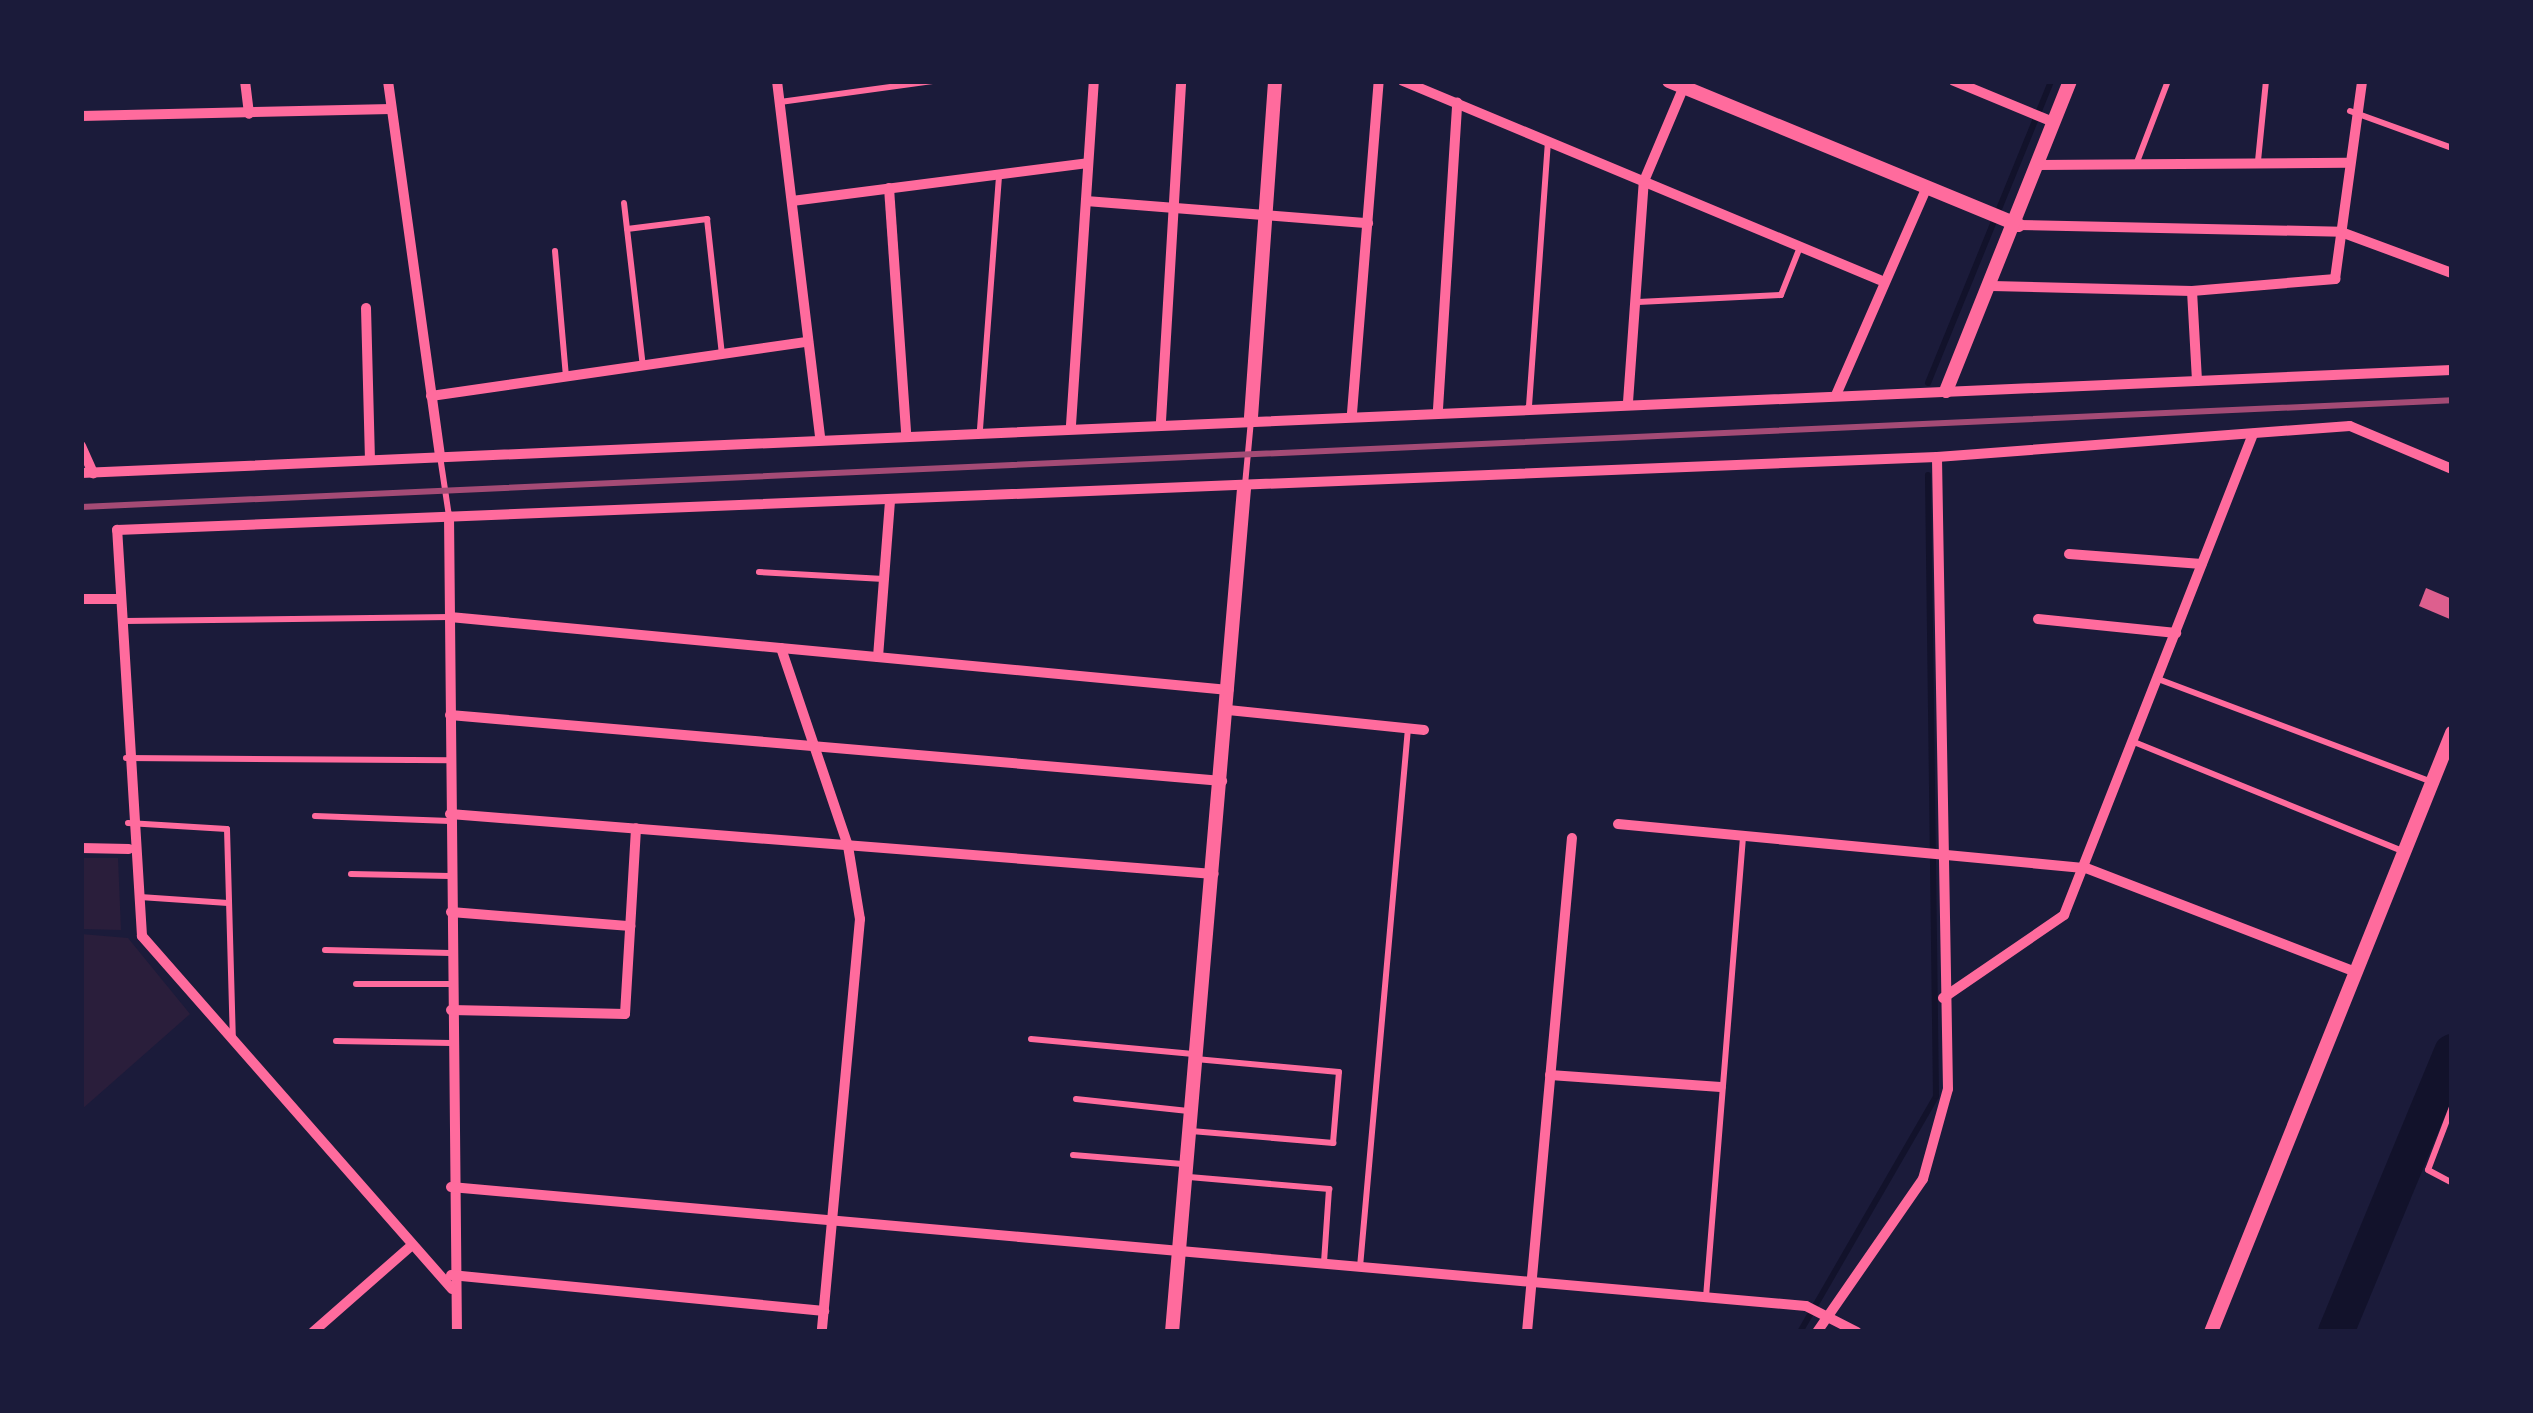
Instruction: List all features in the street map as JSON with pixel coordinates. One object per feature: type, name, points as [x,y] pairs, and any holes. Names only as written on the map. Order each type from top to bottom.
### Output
[{"type":"street","points":[[245,81],[249,114]]},
{"type":"street","points":[[388,81],[440,456]]},
{"type":"street","points":[[777,81],[820,437]]},
{"type":"street","points":[[1071,425],[1094,81]]},
{"type":"street","points":[[1161,421],[1181,81]]},
{"type":"street","points":[[1251,416],[1275,81]]},
{"type":"street","points":[[1352,412],[1379,81]]},
{"type":"street","points":[[1403,81],[1880,280]]},
{"type":"street","points":[[1954,81],[2054,122]]},
{"type":"street","points":[[1946,392],[2018,224],[2070,81]]},
{"type":"street","points":[[1992,286],[2192,291],[2335,279],[2350,111],[2362,81]]},
{"type":"street","points":[[1628,402],[1644,182],[1680,83],[1925,190],[2018,224],[2341,232],[2452,273]]},
{"type":"street","points":[[1438,409],[1457,103]]},
{"type":"street","points":[[81,116],[392,109]]},
{"type":"street","points":[[792,201],[1088,163]]},
{"type":"street","points":[[2038,165],[2346,164]]},
{"type":"street","points":[[890,188],[906,433]]},
{"type":"street","points":[[1836,395],[1880,280],[1925,190]]},
{"type":"street","points":[[1086,201],[1368,224]]},
{"type":"street","points":[[2192,291],[2197,381]]},
{"type":"street","points":[[366,308],[370,459]]},
{"type":"street","points":[[431,396],[808,342]]},
{"type":"street","points":[[81,446],[87,473],[1251,416],[2452,370]]},
{"type":"street","points":[[824,1311],[452,1282],[412,1246],[142,936],[129,849],[117,530],[1937,457],[2350,426],[2452,469]]},
{"type":"street","points":[[1943,998],[2048,933],[2086,868],[2253,434]]},
{"type":"street","points":[[1817,1332],[1923,1179],[1948,1089],[1937,854],[1937,457]]},
{"type":"street","points":[[1172,1332],[1244,488]]},
{"type":"street","points":[[878,657],[890,500]]},
{"type":"street","points":[[449,516],[451,1187],[457,1332]]},
{"type":"street","points":[[2069,554],[2202,565]]},
{"type":"street","points":[[81,599],[119,599]]},
{"type":"street","points":[[450,617],[1230,690]]},
{"type":"street","points":[[2038,619],[2176,633]]},
{"type":"street","points":[[781,648],[848,845],[860,919],[822,1332]]},
{"type":"street","points":[[1228,710],[1424,730]]},
{"type":"street","points":[[450,715],[1222,782]]},
{"type":"street","points":[[2211,1332],[2452,734]]},
{"type":"street","points":[[450,818],[636,828],[1214,874]]},
{"type":"street","points":[[1618,824],[2086,868],[2355,972]]},
{"type":"street","points":[[451,1010],[616,1021],[630,926],[636,828]]},
{"type":"street","points":[[1527,1332],[1572,838]]},
{"type":"street","points":[[81,848],[129,849]]},
{"type":"street","points":[[451,912],[630,926]]},
{"type":"street","points":[[1550,1075],[1721,1087]]},
{"type":"street","points":[[451,1187],[1706,1298],[1827,1316],[1857,1332]]},
{"type":"street","points":[[313,1332],[412,1246]]},
{"type":"lane","points":[[780,102],[933,81]]},
{"type":"lane","points":[[2136,166],[2168,81]]},
{"type":"lane","points":[[2258,164],[2266,81]]},
{"type":"lane","points":[[2350,111],[2452,148]]},
{"type":"lane","points":[[1529,406],[1548,142]]},
{"type":"lane","points":[[980,430],[999,174]]},
{"type":"lane","points":[[624,203],[643,366]]},
{"type":"lane","points":[[627,229],[707,219],[722,354]]},
{"type":"lane","points":[[1634,302],[1780,296],[1800,247]]},
{"type":"lane","points":[[555,251],[566,376]]},
{"type":"lane","points":[[1244,488],[1251,416]]},
{"type":"lane","points":[[440,456],[449,516]]},
{"type":"lane","points":[[759,572],[884,579]]},
{"type":"lane","points":[[121,621],[450,617]]},
{"type":"lane","points":[[2158,679],[2432,782]]},
{"type":"lane","points":[[1360,1267],[1408,728]]},
{"type":"lane","points":[[2134,742],[2404,852]]},
{"type":"lane","points":[[126,758],[450,760]]},
{"type":"lane","points":[[315,816],[450,818]]},
{"type":"lane","points":[[128,823],[227,829],[233,1044]]},
{"type":"lane","points":[[1706,1298],[1743,836]]},
{"type":"lane","points":[[351,874],[451,876]]},
{"type":"lane","points":[[136,897],[229,903]]},
{"type":"lane","points":[[326,950],[451,953]]},
{"type":"lane","points":[[356,984],[451,984]]},
{"type":"lane","points":[[1031,1039],[1339,1072],[1333,1143],[1190,1131]]},
{"type":"lane","points":[[336,1041],[451,1043]]},
{"type":"lane","points":[[1076,1100],[1192,1111]]},
{"type":"lane","points":[[2452,1107],[2428,1170],[2452,1183]]},
{"type":"lane","points":[[1073,1155],[1329,1189],[1324,1264]]},
{"type":"shaded area","points":[[81,858],[118,858],[121,930],[81,929]]},
{"type":"shaded area","points":[[81,934],[128,938],[190,1014],[81,1110]]},
{"type":"building","points":[[2426,588],[2452,599],[2452,620],[2419,606]]},
{"type":"waterway","points":[[1928,383],[2051,81]]},
{"type":"waterway","points":[[1800,1332],[1936,1096],[1928,475]]},
{"type":"waterway","points":[[2336,1332],[2452,1052]]},
{"type":"railway","points":[[81,507],[2452,400]]}]
